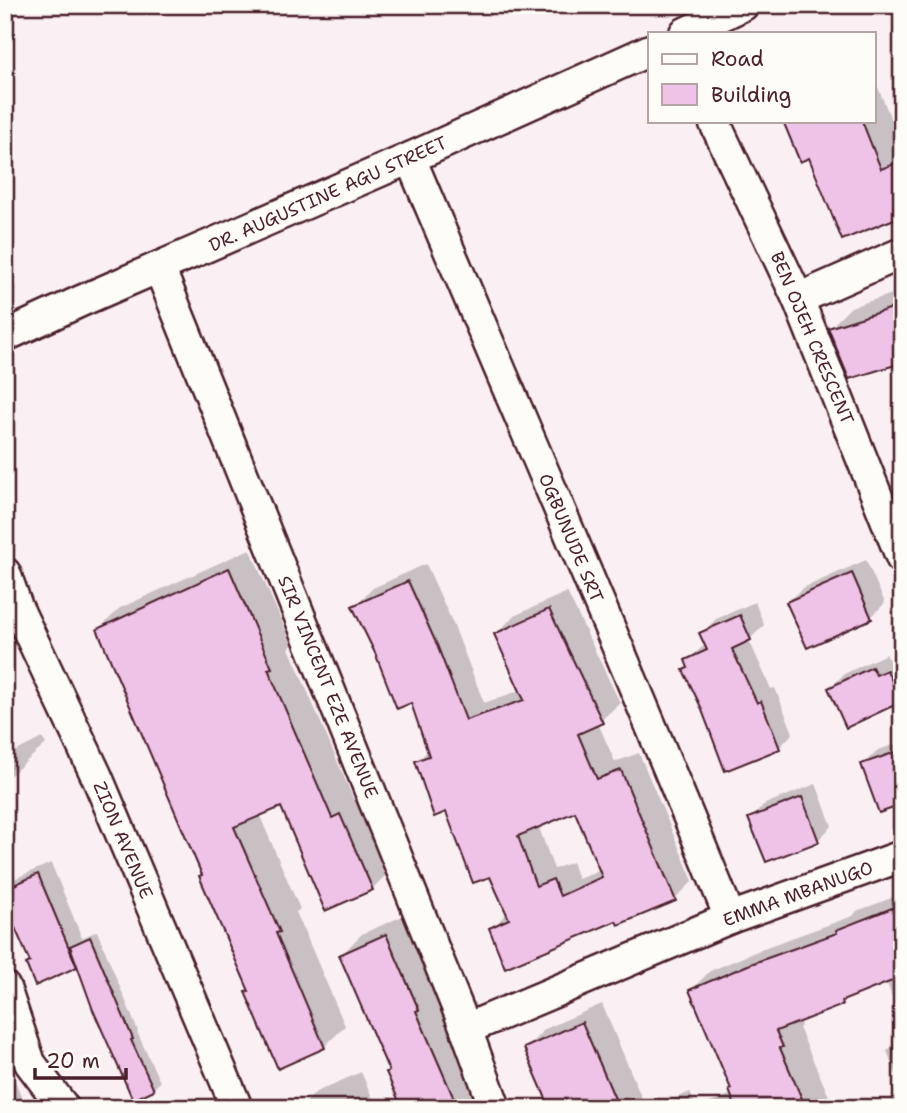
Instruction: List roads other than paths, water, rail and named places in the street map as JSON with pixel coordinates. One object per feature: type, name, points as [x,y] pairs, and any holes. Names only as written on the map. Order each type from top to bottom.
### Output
[{"type":"street","points":[[687,32],[743,5]]},
{"type":"street","name":"DR. AUGUSTINE AGU STREET","points":[[5,336],[648,51]]},
{"type":"street","name":"BEN OJEH CRESCENT","points":[[714,122],[798,299],[902,559]]},
{"type":"street","name":"OGBUNUDE SRT","points":[[410,158],[574,546],[644,704],[730,918]]},
{"type":"street","points":[[798,299],[902,253]]},
{"type":"street","name":"SIR VINCENT EZE AVENUE","points":[[159,267],[466,1029],[495,1108]]},
{"type":"street","name":"ZION AVENUE","points":[[5,573],[11,609],[97,776],[237,1108]]},
{"type":"street","name":"EMMA MBANUGO","points":[[466,1029],[730,918],[902,856]]},
{"type":"street","points":[[5,988],[30,1063],[64,1108]]}]
